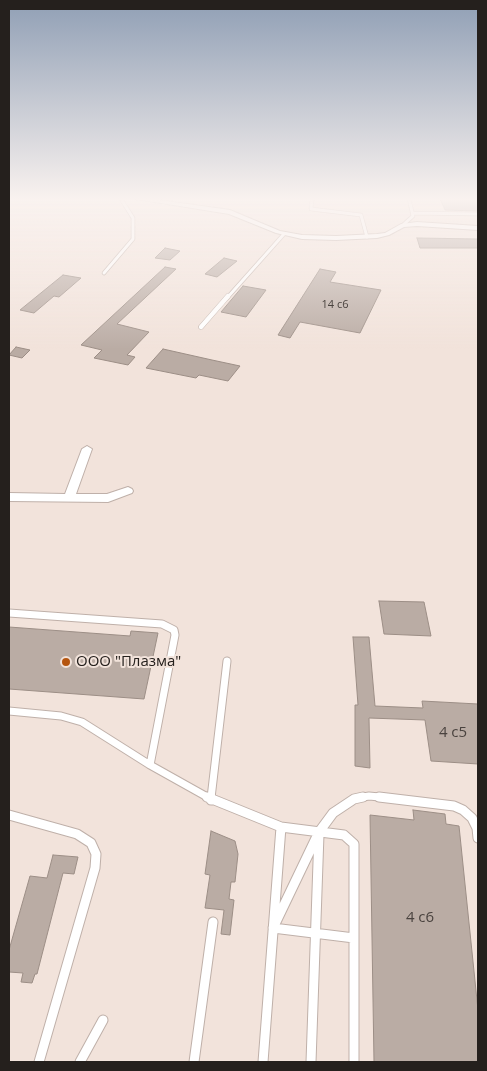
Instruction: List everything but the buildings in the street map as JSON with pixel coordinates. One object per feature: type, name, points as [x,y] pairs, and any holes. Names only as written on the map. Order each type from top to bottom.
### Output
[{"type":"street","points":[[69,498],[87,450]]},
{"type":"street","points":[[9,498],[108,498],[128,491]]},
{"type":"lane","points":[[104,273],[127,249]]},
{"type":"lane","points":[[201,327],[271,249]]},
{"type":"lane","points":[[9,614],[162,624],[174,630],[175,635],[150,765]]},
{"type":"lane","points":[[211,800],[227,661]]},
{"type":"lane","points":[[9,711],[61,716],[82,722],[150,765],[211,800],[237,812],[281,827],[344,835],[354,844],[354,1062]]},
{"type":"lane","points":[[273,928],[319,832],[334,813],[354,799],[369,796],[454,806],[463,810],[472,818],[477,828],[478,838]]},
{"type":"lane","points":[[9,815],[77,834],[91,843],[96,854],[95,868],[39,1062]]},
{"type":"lane","points":[[263,1062],[281,827]]},
{"type":"lane","points":[[311,1062],[319,832]]},
{"type":"lane","points":[[194,1062],[213,922]]},
{"type":"lane","points":[[273,928],[354,938]]},
{"type":"lane","points":[[80,1062],[103,1020]]},
{"type":"place","name":"ООО \"Плазма\"","points":[[66,662]]}]
